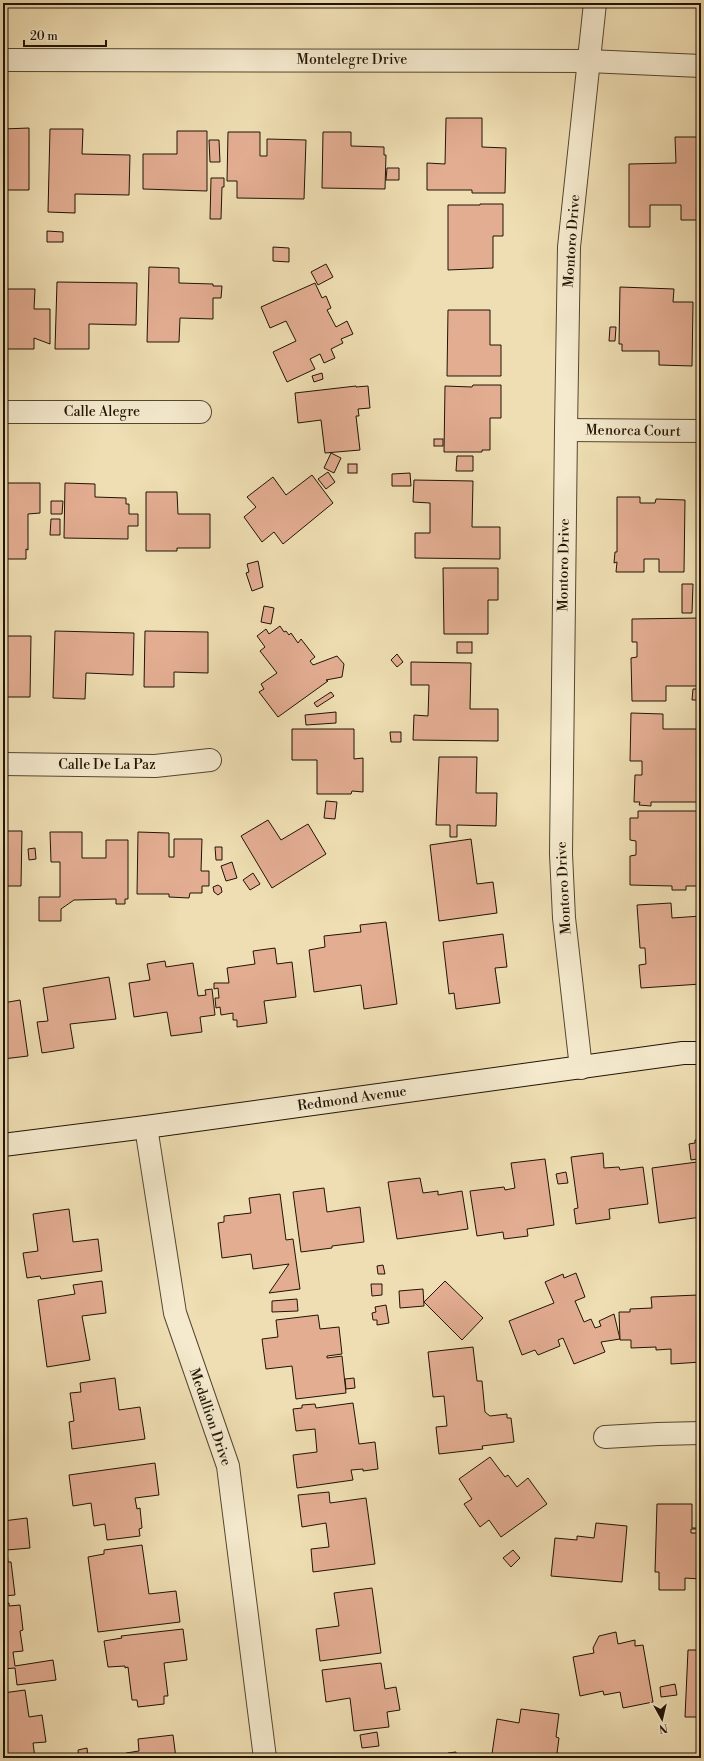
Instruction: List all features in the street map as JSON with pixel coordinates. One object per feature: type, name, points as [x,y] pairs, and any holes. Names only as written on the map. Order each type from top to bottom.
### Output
[{"type":"street","name":"Montoro Drive","points":[[581,1068],[564,918],[561,854],[566,430],[569,247],[595,3]]},
{"type":"street","name":"Montelegre Drive","points":[[3,60],[588,61],[701,66]]},
{"type":"street","name":"Calle Alegre","points":[[3,412],[200,412]]},
{"type":"street","name":"Menorca Court","points":[[566,430],[701,432]]},
{"type":"street","name":"Calle De La Paz","points":[[3,764],[155,766],[210,760]]},
{"type":"street","name":"Redmond Avenue","points":[[3,1145],[146,1127],[683,1053],[701,1053]]},
{"type":"street","name":"Medallion Drive","points":[[146,1127],[175,1313],[228,1466],[265,1758]]},
{"type":"street","points":[[605,1438],[658,1434],[701,1433]]},
{"type":"building","points":[[482,3],[522,3],[522,7]]},
{"type":"building","points":[[446,118],[482,118],[482,147],[506,148],[505,193],[472,193],[472,190],[427,190],[427,163],[445,164]]},
{"type":"building","points":[[29,128],[29,190],[4,190],[3,202],[3,129]]},
{"type":"building","points":[[50,129],[83,129],[82,154],[130,155],[129,195],[75,194],[75,213],[48,212]]},
{"type":"building","points":[[177,131],[207,131],[207,191],[143,189],[143,154],[177,154]]},
{"type":"building","points":[[228,132],[260,132],[260,156],[267,156],[267,139],[306,140],[304,199],[237,198],[237,181],[227,181]]},
{"type":"building","points":[[323,132],[351,132],[351,146],[384,147],[384,155],[386,155],[385,189],[322,188]]},
{"type":"building","points":[[675,137],[701,137],[701,220],[681,220],[681,205],[650,205],[650,227],[629,227],[629,164],[676,163]]},
{"type":"building","points":[[209,140],[219,140],[220,162],[210,162]]},
{"type":"building","points":[[387,168],[399,168],[399,180],[386,180]]},
{"type":"building","points":[[211,178],[224,178],[224,187],[222,187],[221,219],[210,219]]},
{"type":"building","points":[[503,204],[503,236],[493,236],[493,268],[448,270],[448,205]]},
{"type":"building","points":[[47,231],[63,232],[63,242],[47,242]]},
{"type":"building","points":[[273,247],[289,248],[289,262],[273,261]]},
{"type":"building","points":[[326,264],[333,277],[318,285],[311,272]]},
{"type":"building","points":[[149,267],[179,268],[179,283],[213,284],[213,286],[222,286],[221,298],[213,298],[213,319],[180,318],[179,342],[147,342]]},
{"type":"building","points":[[57,282],[137,283],[136,325],[89,324],[89,349],[55,349]]},
{"type":"building","points":[[315,283],[322,298],[326,296],[331,308],[327,310],[336,327],[347,321],[353,334],[341,339],[343,343],[331,349],[335,358],[324,363],[320,354],[310,359],[315,369],[287,382],[273,352],[296,341],[286,321],[270,328],[261,307]]},
{"type":"building","points":[[620,287],[674,289],[673,302],[693,302],[692,366],[659,365],[659,351],[622,351],[622,344],[619,344]]},
{"type":"building","points":[[3,289],[35,289],[34,309],[50,309],[50,344],[34,338],[34,349],[5,349],[5,340],[3,340]]},
{"type":"building","points":[[448,310],[490,310],[490,345],[501,345],[501,376],[447,376]]},
{"type":"building","points":[[610,327],[616,327],[615,341],[609,341]]},
{"type":"building","points":[[322,373],[323,379],[314,382],[312,376]]},
{"type":"building","points":[[473,385],[501,385],[501,418],[490,418],[490,450],[482,450],[482,452],[444,452],[445,386],[472,387]]},
{"type":"building","points":[[368,386],[370,408],[358,409],[359,416],[356,416],[360,450],[325,453],[321,420],[298,423],[295,393]]},
{"type":"building","points":[[434,439],[443,439],[443,446],[434,446]]},
{"type":"building","points":[[331,453],[341,458],[334,473],[324,468]]},
{"type":"building","points":[[457,456],[473,456],[473,471],[456,471]]},
{"type":"building","points":[[348,464],[357,464],[357,473],[348,473]]},
{"type":"building","points":[[328,472],[335,482],[326,489],[318,479]]},
{"type":"building","points":[[410,473],[411,486],[392,486],[392,474]]},
{"type":"building","points":[[312,475],[333,503],[283,544],[274,532],[262,542],[244,517],[256,507],[247,497],[273,477],[286,495]]},
{"type":"building","points":[[414,480],[473,481],[472,527],[500,527],[500,559],[415,558],[415,533],[430,533],[430,503],[413,502]]},
{"type":"building","points":[[7,483],[40,483],[40,513],[28,514],[28,550],[26,549],[26,559],[3,559],[3,508],[7,508]]},
{"type":"building","points":[[65,483],[95,484],[95,497],[126,498],[126,504],[129,504],[129,514],[138,514],[138,526],[128,526],[128,539],[64,538]]},
{"type":"building","points":[[146,492],[177,492],[178,514],[210,514],[210,548],[177,548],[177,551],[146,551]]},
{"type":"building","points":[[617,497],[640,497],[640,503],[655,503],[656,499],[685,500],[684,572],[659,572],[659,559],[644,559],[644,572],[616,572],[617,562],[614,563],[615,552],[617,552]]},
{"type":"building","points":[[51,501],[63,501],[62,514],[51,514]]},
{"type":"building","points":[[51,519],[60,519],[60,535],[50,535]]},
{"type":"building","points":[[258,561],[263,587],[252,591],[246,573],[249,572],[247,564]]},
{"type":"building","points":[[443,568],[498,568],[498,600],[488,600],[488,634],[444,634]]},
{"type":"building","points":[[682,584],[693,584],[692,613],[682,613]]},
{"type":"building","points":[[264,606],[274,608],[271,624],[261,622]]},
{"type":"building","points":[[701,618],[701,686],[666,686],[666,701],[632,701],[631,658],[637,657],[637,642],[632,642],[632,619]]},
{"type":"building","points":[[280,626],[284,632],[286,631],[289,635],[291,633],[298,643],[301,639],[315,657],[310,661],[313,665],[337,656],[344,664],[342,677],[326,680],[328,681],[278,717],[259,692],[264,689],[261,684],[277,673],[260,651],[265,647],[257,636],[266,629],[269,634]]},
{"type":"building","points":[[55,631],[134,633],[133,675],[86,673],[85,699],[53,698]]},
{"type":"building","points":[[145,631],[208,632],[208,673],[174,672],[174,687],[144,687]]},
{"type":"building","points":[[3,636],[31,636],[30,697],[3,697]]},
{"type":"building","points":[[457,642],[472,642],[472,653],[457,653]]},
{"type":"building","points":[[397,654],[403,662],[397,667],[391,660]]},
{"type":"building","points":[[411,662],[471,663],[470,709],[498,709],[498,741],[413,740],[414,715],[428,716],[429,685],[411,685]]},
{"type":"building","points":[[693,689],[701,689],[700,700],[692,700]]},
{"type":"building","points":[[331,692],[334,696],[317,707],[314,703]]},
{"type":"building","points":[[336,712],[336,723],[306,725],[305,715]]},
{"type":"building","points":[[631,713],[663,714],[663,729],[701,729],[701,802],[651,802],[651,806],[639,805],[640,802],[634,802],[635,775],[642,775],[642,761],[630,761]]},
{"type":"building","points":[[292,729],[354,729],[354,759],[363,758],[363,792],[352,791],[351,794],[317,794],[317,760],[292,760]]},
{"type":"building","points":[[390,732],[401,732],[401,742],[391,742]]},
{"type":"building","points":[[439,757],[477,757],[476,793],[497,793],[496,826],[457,825],[457,837],[450,837],[450,825],[436,825]]},
{"type":"building","points":[[326,801],[337,802],[335,819],[324,818]]},
{"type":"building","points":[[638,811],[701,811],[701,886],[686,886],[686,890],[672,890],[672,886],[630,885],[630,856],[636,855],[636,841],[630,840],[630,818],[638,818]]},
{"type":"building","points":[[268,820],[281,840],[308,824],[326,854],[272,888],[241,836]]},
{"type":"building","points":[[3,831],[22,831],[21,886],[3,886]]},
{"type":"building","points":[[50,832],[82,832],[82,858],[106,858],[106,840],[128,840],[128,899],[125,899],[125,904],[116,904],[116,899],[74,900],[61,909],[61,921],[39,921],[39,897],[60,897],[60,862],[51,862]]},
{"type":"building","points":[[138,832],[169,833],[169,857],[174,857],[174,839],[202,839],[201,871],[209,871],[209,886],[202,886],[202,893],[190,893],[189,898],[169,897],[169,894],[137,894]]},
{"type":"building","points":[[471,839],[477,884],[493,882],[497,913],[439,921],[430,845]]},
{"type":"building","points":[[215,847],[222,847],[222,860],[216,860]]},
{"type":"building","points":[[35,848],[36,859],[29,860],[28,849]]},
{"type":"building","points":[[232,862],[237,878],[226,881],[221,866]]},
{"type":"building","points":[[253,873],[260,884],[250,890],[243,880]]},
{"type":"building","points":[[218,885],[221,887],[222,892],[218,895],[214,892],[213,887]]},
{"type":"building","points":[[671,903],[672,918],[701,916],[701,941],[697,941],[699,958],[701,958],[701,984],[641,988],[639,965],[646,964],[645,948],[640,948],[637,905]]},
{"type":"building","points":[[386,922],[397,1004],[364,1009],[361,985],[314,992],[309,950],[325,947],[324,936],[361,932],[360,925]]},
{"type":"building","points":[[503,934],[507,967],[495,968],[500,1003],[456,1009],[454,993],[449,994],[443,942]]},
{"type":"building","points":[[275,948],[277,964],[292,962],[296,997],[264,1001],[267,1023],[237,1027],[237,1020],[233,1020],[233,1013],[221,1015],[220,1007],[216,1008],[215,998],[219,998],[218,988],[214,989],[214,983],[229,983],[227,968],[255,964],[253,951]]},
{"type":"building","points":[[165,961],[166,967],[193,963],[198,996],[206,995],[205,990],[212,989],[215,1015],[200,1017],[202,1032],[171,1036],[167,1012],[134,1017],[129,983],[150,980],[147,964]]},
{"type":"building","points":[[109,977],[116,1019],[70,1024],[74,1048],[42,1053],[37,1022],[48,1021],[43,988]]},
{"type":"building","points":[[20,1000],[28,1056],[3,1059],[3,1003]]},
{"type":"building","points":[[701,1139],[701,1217],[659,1223],[652,1168],[697,1162],[697,1159],[691,1160],[689,1144],[695,1143],[695,1140]]},
{"type":"building","points":[[603,1153],[604,1168],[619,1167],[620,1170],[643,1167],[648,1204],[609,1209],[610,1219],[576,1224],[574,1209],[578,1208],[571,1157]]},
{"type":"building","points":[[545,1159],[554,1225],[527,1229],[528,1236],[504,1239],[503,1232],[477,1236],[470,1191],[504,1187],[505,1190],[515,1188],[511,1163]]},
{"type":"building","points":[[566,1172],[568,1183],[558,1184],[556,1174]]},
{"type":"building","points":[[420,1178],[423,1193],[438,1191],[438,1195],[462,1191],[468,1229],[397,1239],[388,1182]]},
{"type":"building","points":[[324,1188],[327,1212],[360,1207],[364,1242],[301,1252],[293,1192]]},
{"type":"building","points":[[280,1194],[286,1240],[293,1239],[300,1289],[269,1293],[289,1264],[253,1269],[251,1254],[222,1258],[218,1223],[224,1222],[224,1216],[251,1213],[249,1198]]},
{"type":"building","points":[[69,1209],[73,1242],[98,1239],[102,1271],[41,1279],[40,1276],[27,1278],[23,1253],[38,1251],[33,1214]]},
{"type":"building","points":[[383,1265],[385,1274],[378,1274],[377,1266]]},
{"type":"building","points":[[576,1273],[585,1297],[575,1301],[584,1322],[591,1319],[595,1328],[601,1326],[599,1321],[614,1314],[620,1339],[601,1342],[605,1352],[574,1364],[563,1338],[558,1340],[560,1346],[538,1355],[535,1350],[522,1355],[509,1321],[554,1303],[545,1282],[563,1274],[564,1278]]},
{"type":"building","points":[[102,1281],[106,1313],[82,1316],[90,1360],[47,1367],[38,1300],[75,1294],[73,1285]]},
{"type":"building","points":[[445,1281],[483,1318],[462,1340],[424,1302]]},
{"type":"building","points":[[371,1284],[382,1284],[382,1295],[372,1296]]},
{"type":"building","points":[[423,1289],[424,1306],[400,1308],[399,1291]]},
{"type":"building","points":[[698,1295],[699,1305],[701,1305],[701,1362],[671,1364],[671,1349],[656,1350],[656,1347],[631,1348],[631,1340],[620,1340],[619,1312],[630,1312],[630,1309],[652,1308],[651,1297]]},
{"type":"building","points":[[297,1299],[298,1311],[272,1312],[272,1301]]},
{"type":"building","points":[[386,1305],[389,1323],[377,1325],[377,1320],[373,1320],[372,1313],[376,1312],[375,1307]]},
{"type":"building","points":[[318,1315],[320,1329],[339,1327],[342,1354],[327,1356],[327,1358],[342,1356],[346,1393],[296,1399],[292,1366],[266,1369],[262,1339],[278,1337],[276,1320]]},
{"type":"building","points":[[473,1347],[477,1381],[482,1381],[485,1412],[490,1416],[507,1414],[507,1418],[511,1418],[514,1442],[482,1446],[483,1449],[439,1454],[436,1427],[447,1426],[444,1396],[433,1397],[428,1352]]},
{"type":"building","points":[[115,1378],[119,1410],[140,1407],[145,1439],[72,1449],[69,1422],[74,1421],[70,1393],[81,1392],[80,1383]]},
{"type":"building","points":[[354,1378],[355,1388],[346,1389],[345,1379]]},
{"type":"building","points":[[353,1403],[359,1444],[375,1442],[378,1469],[363,1471],[363,1469],[351,1470],[353,1480],[297,1488],[293,1455],[317,1452],[315,1429],[296,1431],[293,1409],[302,1408],[302,1405],[315,1404],[316,1408]]},
{"type":"building","points":[[490,1457],[505,1477],[508,1475],[517,1487],[528,1478],[547,1504],[501,1537],[489,1520],[480,1527],[464,1504],[472,1499],[459,1479]]},
{"type":"building","points":[[155,1463],[159,1495],[135,1498],[137,1509],[140,1508],[142,1528],[139,1529],[140,1536],[107,1540],[105,1524],[94,1526],[91,1503],[73,1506],[69,1475]]},
{"type":"building","points":[[329,1492],[330,1503],[366,1498],[375,1564],[313,1572],[311,1549],[329,1547],[326,1523],[302,1527],[298,1495]]},
{"type":"building","points":[[657,1504],[692,1504],[692,1528],[701,1528],[691,1529],[691,1533],[701,1533],[701,1579],[685,1578],[685,1590],[659,1590],[659,1572],[655,1572]]},
{"type":"building","points":[[27,1518],[30,1548],[7,1550],[8,1562],[11,1562],[15,1595],[3,1596],[3,1521]]},
{"type":"building","points":[[596,1523],[627,1526],[622,1582],[551,1576],[555,1538],[577,1540],[577,1536],[594,1538]]},
{"type":"building","points":[[142,1545],[149,1594],[176,1591],[180,1622],[98,1632],[88,1557],[104,1554],[104,1550]]},
{"type":"building","points":[[513,1550],[520,1558],[511,1567],[503,1558]]},
{"type":"building","points":[[372,1588],[381,1653],[320,1661],[316,1629],[339,1626],[334,1593]]},
{"type":"building","points":[[9,1603],[9,1606],[20,1605],[23,1630],[20,1631],[23,1651],[13,1652],[15,1666],[53,1660],[56,1680],[17,1685],[15,1668],[3,1669],[3,1604]]},
{"type":"building","points":[[183,1629],[187,1660],[164,1663],[168,1696],[164,1696],[164,1704],[138,1707],[137,1700],[132,1700],[128,1667],[108,1667],[104,1641],[122,1638],[121,1636]]},
{"type":"building","points":[[616,1632],[618,1644],[635,1640],[635,1646],[643,1645],[653,1702],[623,1708],[620,1692],[604,1695],[603,1691],[580,1696],[573,1657],[594,1653],[593,1648],[599,1636]]},
{"type":"building","points":[[688,1650],[701,1650],[701,1717],[685,1717]]},
{"type":"building","points":[[381,1663],[385,1689],[396,1687],[400,1710],[387,1712],[389,1727],[354,1731],[350,1698],[326,1702],[322,1670]]},
{"type":"building","points":[[675,1684],[677,1695],[661,1697],[660,1687]]},
{"type":"building","points":[[25,1690],[29,1717],[42,1715],[46,1742],[33,1743],[35,1758],[3,1758],[3,1693]]},
{"type":"building","points":[[521,1709],[559,1714],[556,1737],[559,1738],[557,1753],[572,1756],[572,1758],[504,1758],[505,1756],[492,1754],[497,1719],[519,1723]]},
{"type":"building","points":[[377,1732],[379,1746],[362,1748],[360,1735]]},
{"type":"building","points":[[173,1735],[176,1758],[126,1758],[126,1753],[139,1751],[138,1739]]},
{"type":"building","points":[[87,1748],[88,1758],[79,1758],[78,1750]]},
{"type":"building","points":[[456,1752],[456,1758],[449,1758],[448,1753]]}]
